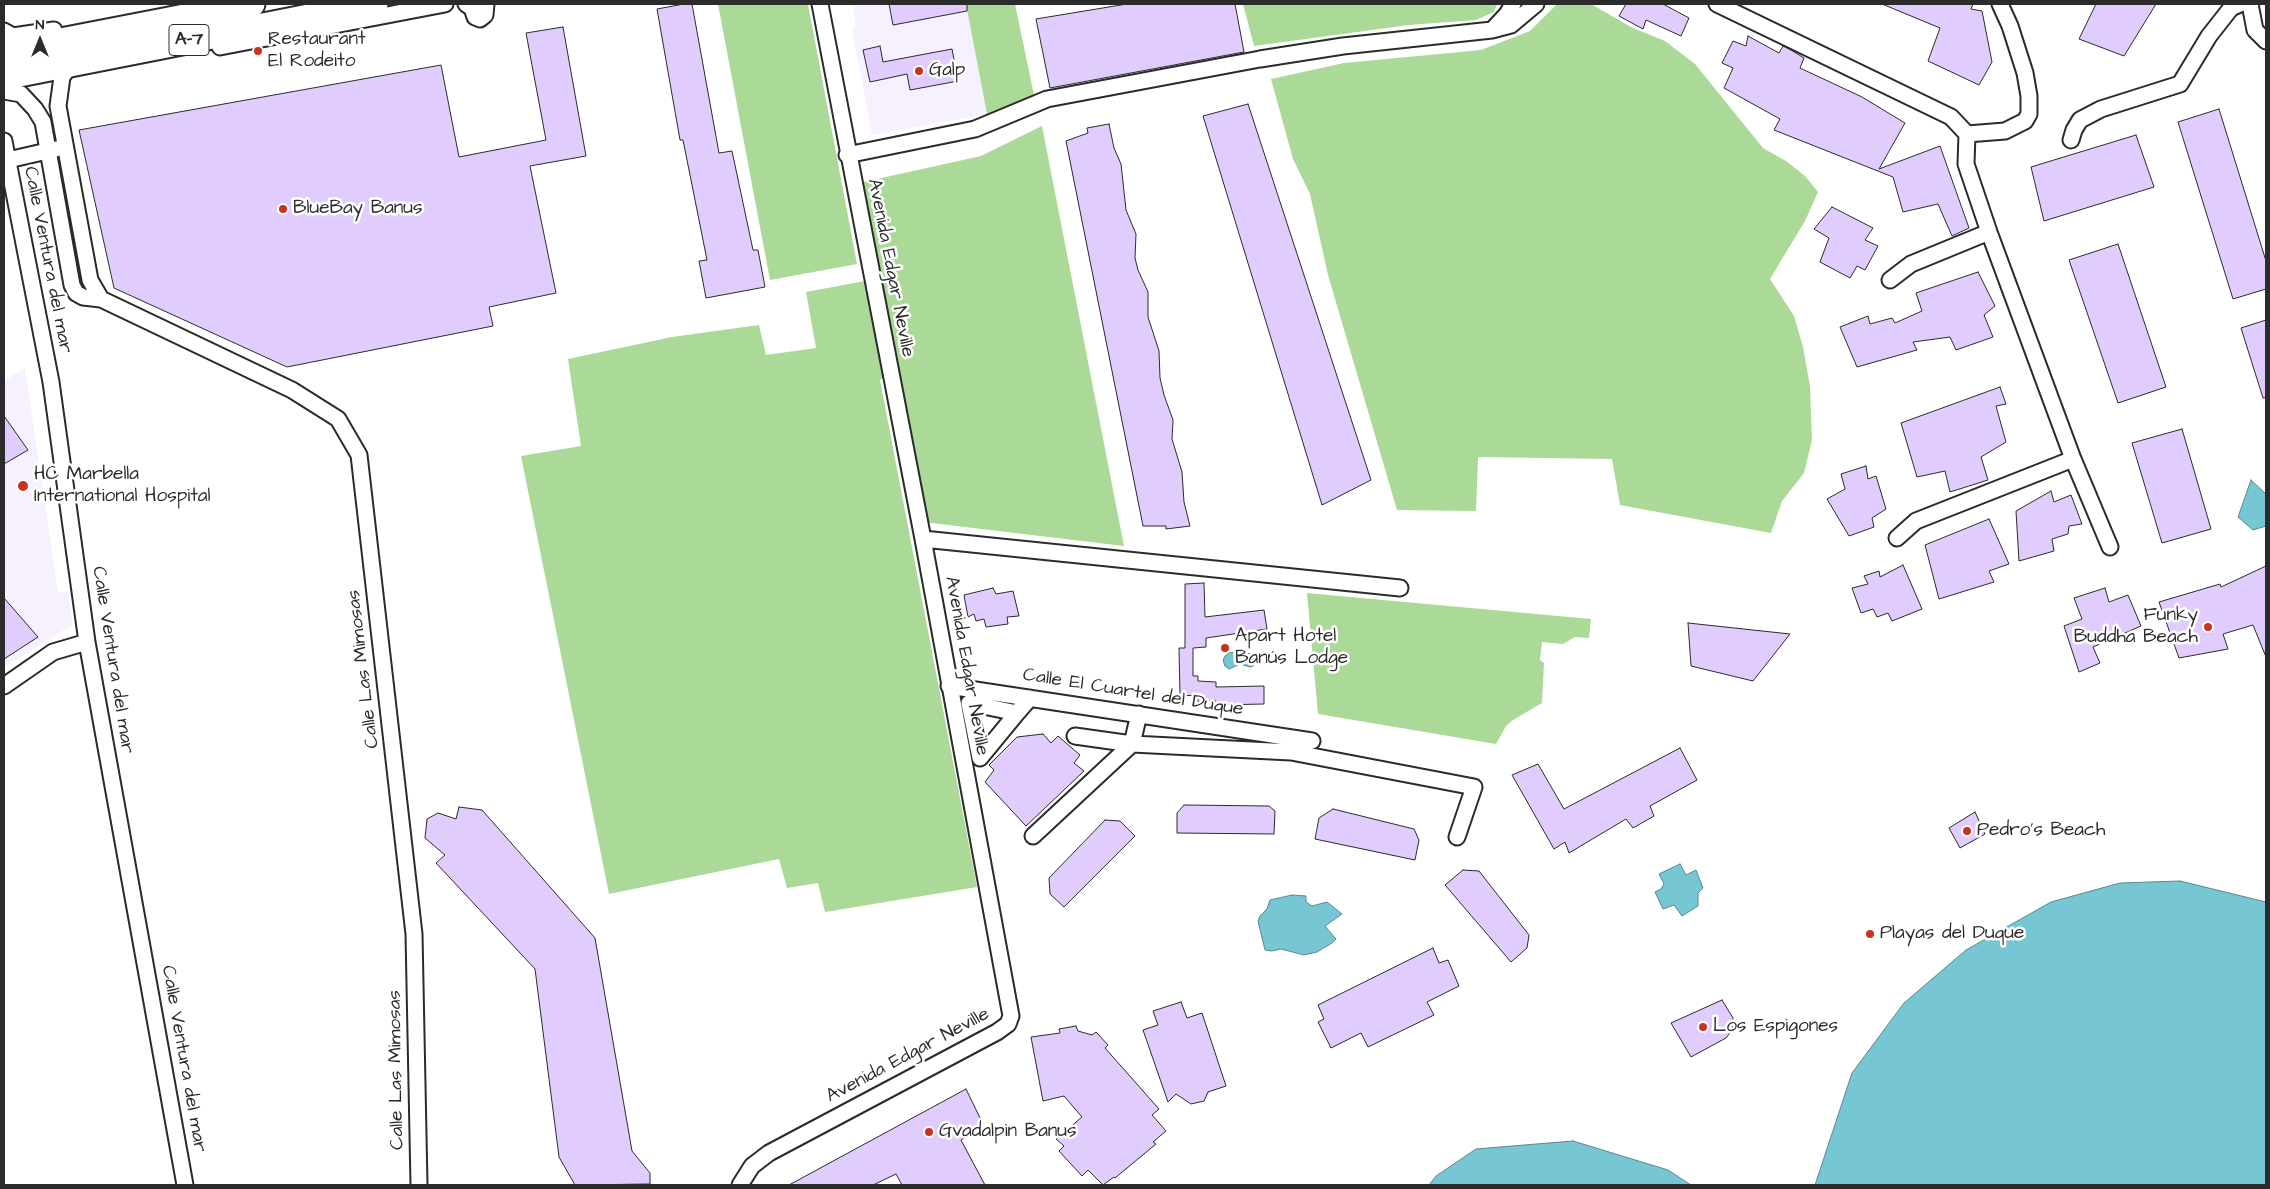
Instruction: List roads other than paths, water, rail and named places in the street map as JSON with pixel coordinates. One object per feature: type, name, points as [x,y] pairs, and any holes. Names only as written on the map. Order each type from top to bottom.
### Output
[{"type":"highway","name":"A-7","points":[[4,52],[252,4]]},
{"type":"highway","name":"A-7","points":[[4,76],[375,4]]},
{"type":"street","points":[[166,45],[189,49],[214,48],[445,4]]},
{"type":"street","points":[[466,4],[472,8],[475,16],[480,19],[485,15],[486,4]]},
{"type":"street","name":"Avenida Edgar Neville","points":[[740,1185],[752,1166],[769,1153],[997,1032],[1008,1024],[1010,1003],[949,686],[923,539],[847,155],[820,4]]},
{"type":"street","points":[[1492,30],[1507,14],[1513,4]]},
{"type":"street","points":[[847,155],[975,129],[1047,99],[1306,52],[1492,30],[1511,25],[1536,4]]},
{"type":"street","points":[[1717,4],[1951,117],[1967,134],[1966,164],[1989,232],[2073,459],[2110,547]]},
{"type":"street","points":[[1967,134],[2005,131],[2025,121],[2029,114],[2029,96],[2025,73],[2010,26],[2000,4]]},
{"type":"street","points":[[2071,140],[2080,120],[2101,108],[2180,84],[2209,36],[2232,8],[2240,4]]},
{"type":"street","points":[[2250,4],[2255,30],[2266,41]]},
{"type":"street","points":[[4,31],[13,36],[150,12],[219,10]]},
{"type":"street","points":[[71,64],[62,76],[59,93],[65,147],[90,280],[101,299]]},
{"type":"street","name":"Calle Las Mimosas","points":[[4,91],[21,94],[35,109],[43,122],[72,284],[76,292],[83,297],[101,299],[292,390],[338,419],[359,455],[414,934],[419,1185]]},
{"type":"street","name":"Calle Ventura del mar","points":[[4,142],[50,382],[87,642],[186,1185]]},
{"type":"street","points":[[8,160],[65,147]]},
{"type":"street","points":[[1890,280],[1911,264],[1989,232]]},
{"type":"street","points":[[64,242],[82,238]]},
{"type":"street","points":[[1897,538],[1916,522],[2073,459]]},
{"type":"street","points":[[923,539],[1400,588]]},
{"type":"street","points":[[4,686],[53,652],[87,642]]},
{"type":"street","name":"Calle El Cuartel del Duque","points":[[949,686],[1312,741]]},
{"type":"street","points":[[1017,714],[1030,698]]},
{"type":"street","points":[[1034,836],[1132,744],[1139,714]]},
{"type":"street","points":[[1075,736],[1132,744],[1291,752],[1474,787],[1456,837]]},
{"type":"water","points":[[2251,480],[2266,494],[2266,526],[2253,530],[2238,517]]},
{"type":"water","points":[[1242,651],[1253,655],[1255,661],[1253,666],[1240,664],[1229,669],[1225,666],[1223,660],[1225,656],[1229,653]]},
{"type":"water","points":[[1680,864],[1686,875],[1696,870],[1703,888],[1698,893],[1698,906],[1682,916],[1674,905],[1663,909],[1655,892],[1661,889],[1664,884],[1659,874]]},
{"type":"water","points":[[2180,881],[2266,902],[2266,1185],[1815,1185],[1852,1073],[1904,1003],[1966,950],[2051,902],[2120,883]]},
{"type":"water","points":[[1292,895],[1306,896],[1306,902],[1312,906],[1327,902],[1342,914],[1325,926],[1336,939],[1332,943],[1317,952],[1304,955],[1281,949],[1265,950],[1258,921],[1260,916],[1267,909],[1270,900]]},
{"type":"water","points":[[1573,1141],[1668,1170],[1691,1185],[1429,1185],[1436,1176],[1476,1149]]},
{"type":"place","name":"Restaurant El Rodeito","points":[[258,51]]},
{"type":"place","name":"Galp","points":[[919,71]]},
{"type":"place","name":"BlueBay Banus","points":[[283,209]]},
{"type":"place","name":"HC Marbella International Hospital","points":[[23,486]]},
{"type":"place","name":"Funky Buddha Beach","points":[[2208,627]]},
{"type":"place","name":"Apart Hotel Banús Lodge","points":[[1225,648]]},
{"type":"place","name":"Pedro's Beach","points":[[1967,831]]},
{"type":"place","name":"Playas del Duque","points":[[1870,934]]},
{"type":"place","name":"Los Espigones","points":[[1703,1027]]},
{"type":"place","name":"Gvadalpin Banus","points":[[929,1132]]}]
